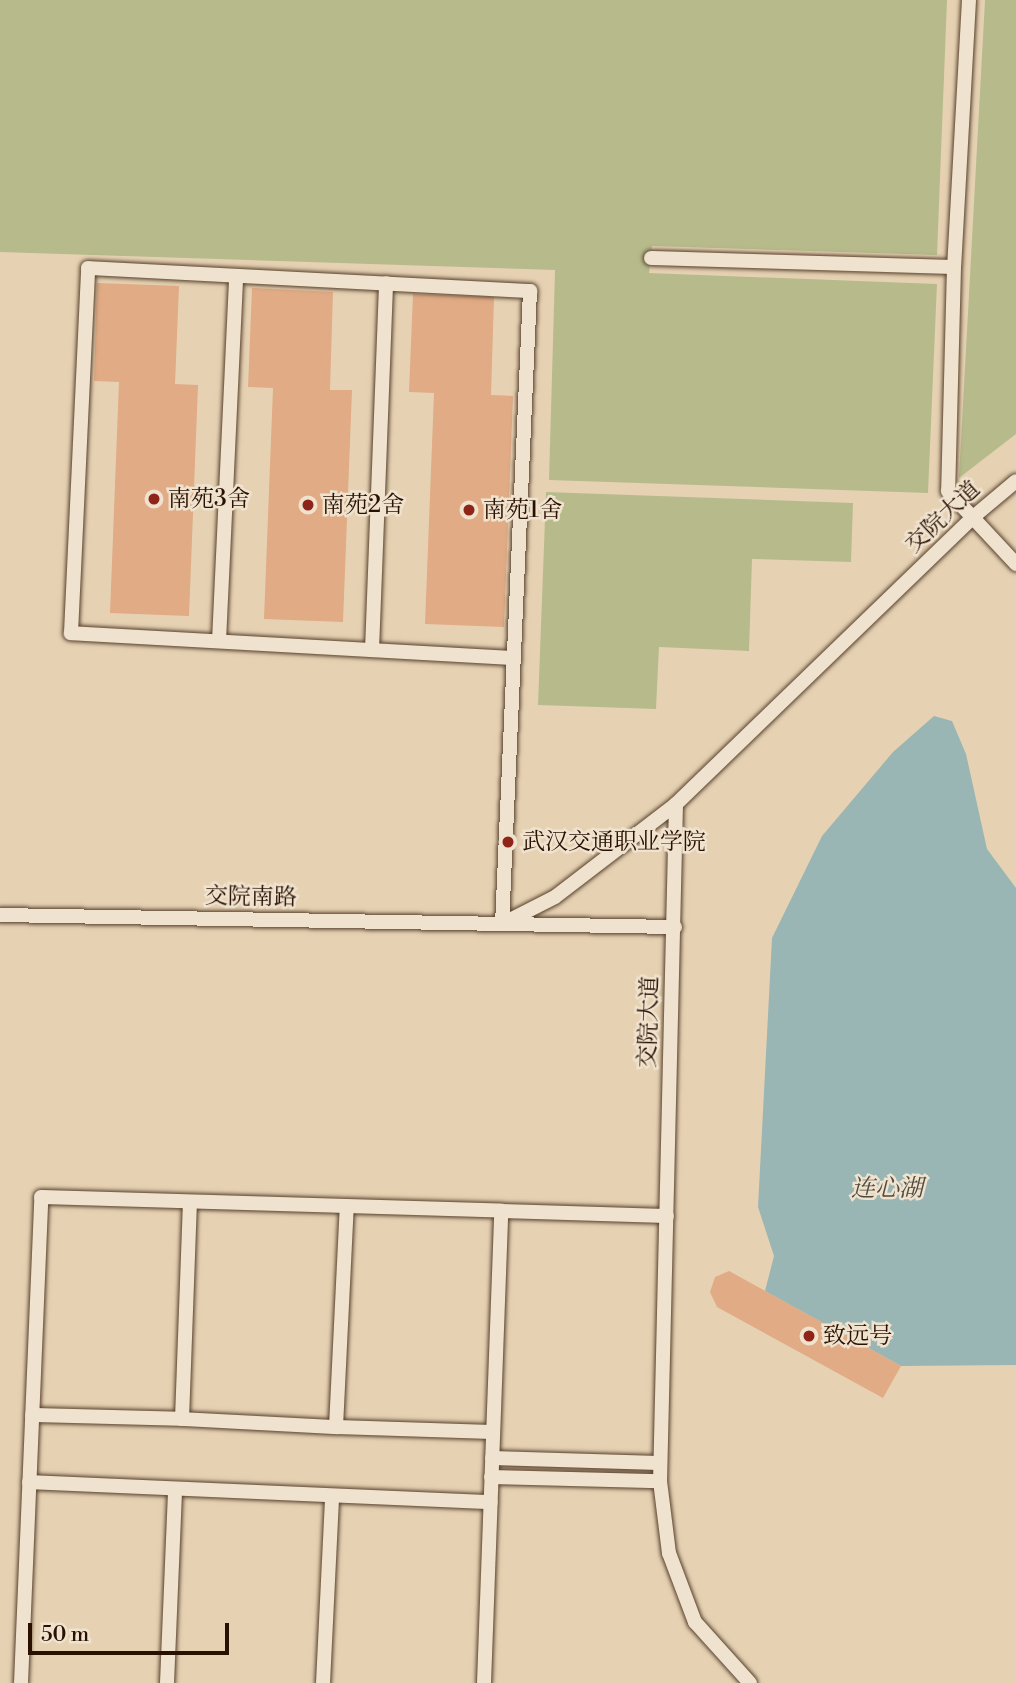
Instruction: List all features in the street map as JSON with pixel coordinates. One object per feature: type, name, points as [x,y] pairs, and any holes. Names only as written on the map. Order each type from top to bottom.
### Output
[{"type":"lane","points":[[970,0],[954,267],[948,491],[1016,564]]},
{"type":"lane","points":[[651,258],[954,267]]},
{"type":"lane","points":[[502,924],[514,658],[530,291],[88,268],[71,633],[514,658]]},
{"type":"lane","points":[[219,641],[236,276]]},
{"type":"lane","points":[[372,650],[386,284]]},
{"type":"lane","name":"交院大道","points":[[750,1683],[695,1622],[669,1553],[660,1481],[676,804],[972,518],[1016,481]]},
{"type":"lane","name":"交院南路","points":[[502,924],[555,897],[676,804]]},
{"type":"lane","name":"交院南路","points":[[0,915],[675,927]]},
{"type":"lane","points":[[21,1683],[41,1197],[667,1216]]},
{"type":"lane","points":[[182,1419],[190,1202]]},
{"type":"lane","points":[[336,1426],[346,1206]]},
{"type":"lane","points":[[484,1683],[500,1211]]},
{"type":"lane","points":[[32,1415],[493,1432]]},
{"type":"lane","points":[[492,1458],[659,1463]]},
{"type":"lane","points":[[491,1477],[660,1481]]},
{"type":"lane","points":[[29,1482],[491,1502]]},
{"type":"lane","points":[[167,1683],[175,1489]]},
{"type":"lane","points":[[323,1683],[332,1496]]},
{"type":"green space","points":[[0,0],[947,0],[937,255],[652,246],[649,273],[937,284],[928,493],[549,480],[555,270],[0,252]]},
{"type":"green space","points":[[985,0],[1016,0],[1016,434],[959,478]]},
{"type":"green space","points":[[546,492],[853,503],[851,562],[752,559],[749,651],[659,647],[656,709],[538,705]]},
{"type":"water","name":"连心湖","points":[[934,716],[952,721],[966,754],[987,849],[1016,888],[1016,1365],[901,1366],[765,1291],[774,1256],[758,1207],[772,938],[822,836],[893,752]]},
{"type":"building","name":"南苑3舍","points":[[97,283],[179,286],[175,384],[198,385],[189,616],[110,613],[119,382],[94,381]]},
{"type":"building","name":"南苑2舍","points":[[252,288],[333,292],[330,390],[352,390],[343,622],[264,619],[273,388],[248,387]]},
{"type":"building","name":"南苑1舍","points":[[413,294],[494,297],[491,395],[513,396],[504,627],[425,624],[434,393],[409,392]]},
{"type":"building","name":"致远号","points":[[729,1271],[901,1366],[883,1398],[717,1307],[710,1292],[715,1277]]},
{"type":"place","name":"南苑3舍","points":[[154,499]]},
{"type":"place","name":"南苑2舍","points":[[308,505]]},
{"type":"place","name":"南苑1舍","points":[[469,510]]},
{"type":"place","name":"武汉交通职业学院","points":[[508,842]]},
{"type":"place","name":"致远号","points":[[809,1336]]}]
